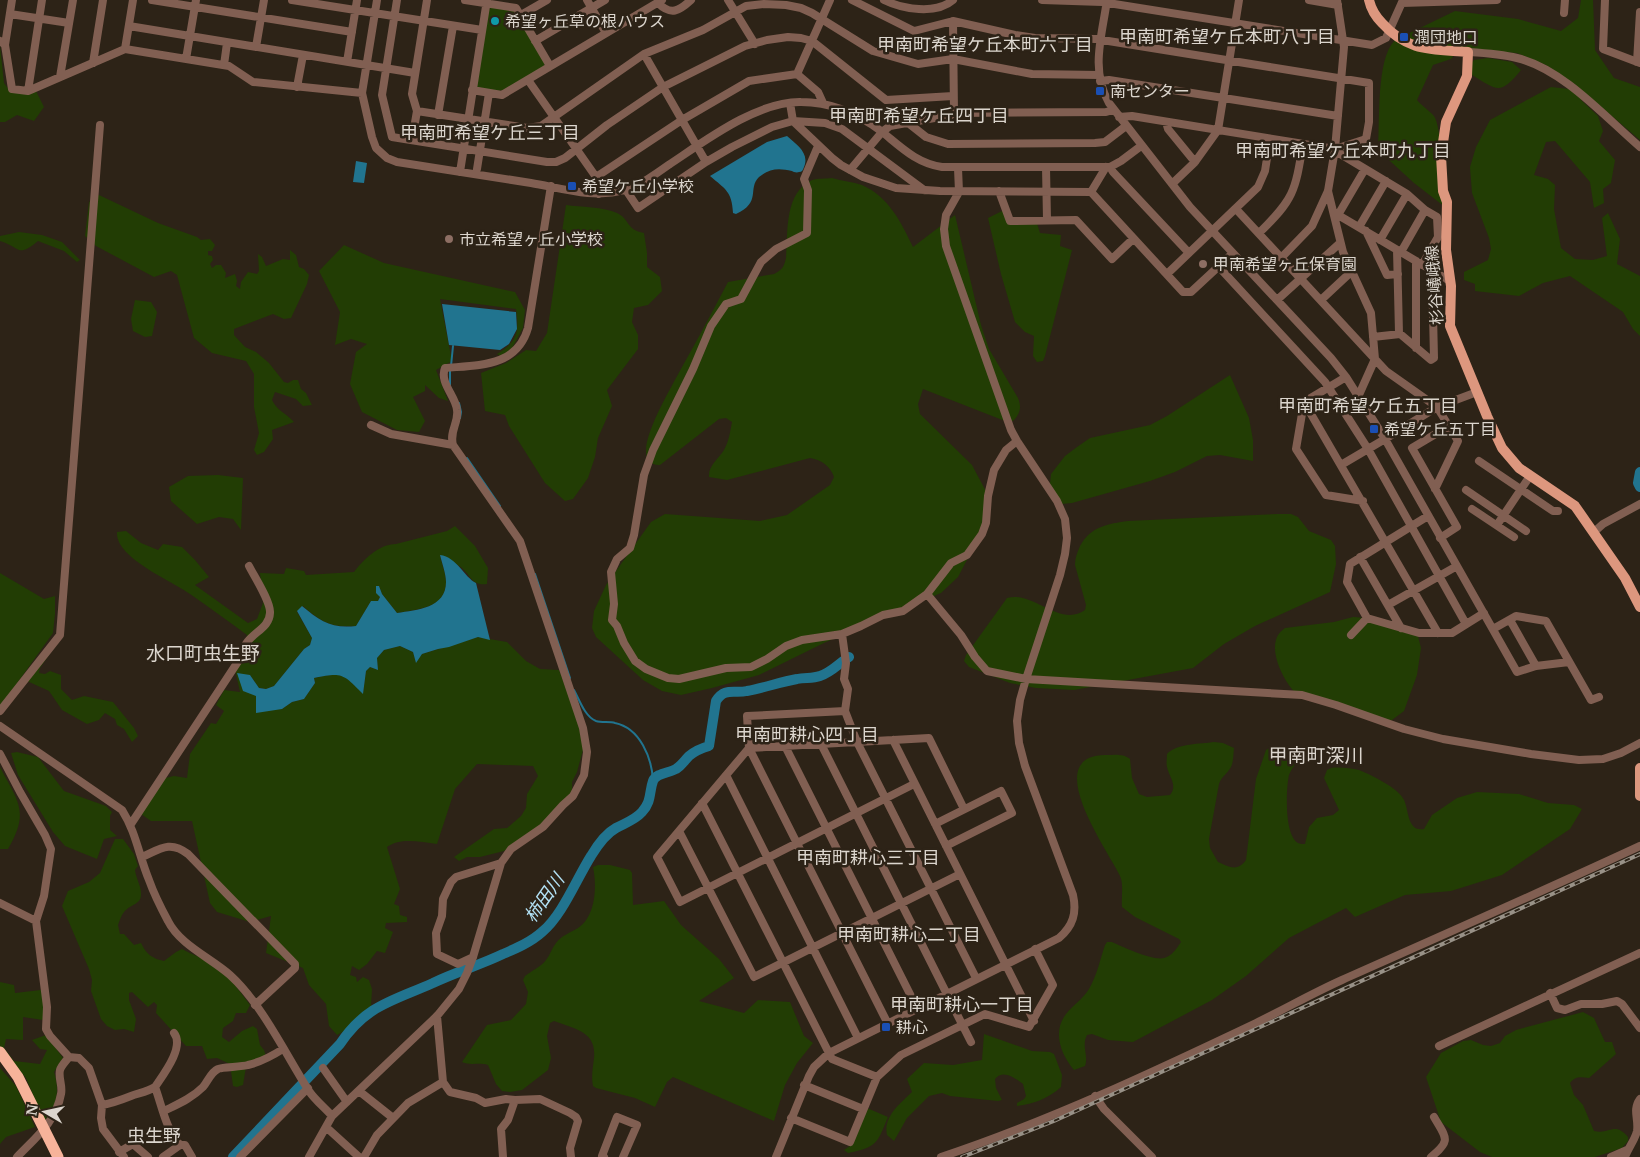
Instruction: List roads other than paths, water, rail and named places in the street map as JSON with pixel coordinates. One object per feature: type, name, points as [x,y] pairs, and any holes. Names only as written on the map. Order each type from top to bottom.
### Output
[{"type":"highway","points":[[0,1052],[18,1077],[58,1157]]},
{"type":"main road","points":[[1369,0],[1375,14],[1390,32],[1407,44],[1416,47],[1468,52]]},
{"type":"main road","name":"杉谷嶬峨線","points":[[1468,52],[1467,76],[1446,122],[1442,147],[1443,191],[1447,202],[1446,250],[1451,286],[1450,326],[1502,448],[1519,468],[1575,506],[1625,578],[1640,607]]},
{"type":"main road","points":[[1640,768],[1640,796]]},
{"type":"street","points":[[12,0],[3,43],[12,89],[28,91],[125,49],[224,65],[233,68],[253,82],[362,93]]},
{"type":"street","points":[[28,91],[42,0]]},
{"type":"street","points":[[60,77],[73,0]]},
{"type":"street","points":[[93,63],[103,0]]},
{"type":"street","points":[[125,49],[133,0]]},
{"type":"street","points":[[152,0],[195,3],[261,18],[352,32]]},
{"type":"street","points":[[256,47],[264,0]]},
{"type":"street","points":[[292,0],[482,30]]},
{"type":"street","points":[[347,62],[357,0]]},
{"type":"street","points":[[377,0],[362,93],[374,144],[381,153],[396,162],[599,194],[626,190],[642,183],[697,146],[766,107],[790,103],[823,103],[855,114],[882,132],[909,154],[923,162],[942,167],[1108,167],[1121,161],[1141,146]]},
{"type":"street","points":[[397,0],[382,95],[392,137],[552,162],[565,158],[577,150],[607,125],[663,87],[745,46],[788,37],[812,41],[886,100],[953,96]]},
{"type":"street","points":[[412,140],[417,111],[412,94],[427,0]]},
{"type":"street","points":[[464,0],[502,3],[518,8],[546,0]]},
{"type":"street","points":[[587,0],[606,33]]},
{"type":"street","points":[[535,41],[605,0]]},
{"type":"street","points":[[472,90],[502,95],[660,1],[664,8],[675,11],[684,7],[691,0]]},
{"type":"street","points":[[728,0],[754,44]]},
{"type":"street","points":[[796,74],[830,0]]},
{"type":"street","points":[[852,0],[914,31],[953,21],[1035,38],[1100,40],[1369,83],[1366,139],[1334,149],[1132,116],[1119,117]]},
{"type":"street","points":[[884,0],[896,5],[922,10],[948,4],[953,0]]},
{"type":"street","points":[[1042,0],[1107,1],[1235,24],[1372,45],[1384,40],[1390,32],[1403,2],[1497,0]]},
{"type":"street","points":[[1172,184],[1195,162],[1218,130],[1239,0]]},
{"type":"street","points":[[1281,258],[1312,226],[1328,191],[1338,116],[1344,40],[1337,2],[1309,0]]},
{"type":"street","points":[[1564,14],[1565,0]]},
{"type":"street","points":[[1605,0],[1603,49],[1639,62],[1640,12]]},
{"type":"street","points":[[1107,1],[1098,55],[1099,78],[1106,98],[1113,110],[1190,207],[1331,358],[1346,377],[1384,439],[1517,672],[1536,666],[1569,662]]},
{"type":"street","points":[[460,172],[487,2]]},
{"type":"street","points":[[186,59],[195,3]]},
{"type":"street","points":[[417,111],[531,128],[541,126],[644,54],[703,30],[735,11],[755,4],[786,5],[804,10],[873,51],[918,64],[953,59],[1032,74],[1099,78],[1338,116]]},
{"type":"street","points":[[518,8],[550,66]]},
{"type":"street","points":[[10,14],[69,23]]},
{"type":"street","points":[[953,21],[954,113]]},
{"type":"street","points":[[129,26],[415,73]]},
{"type":"street","points":[[438,114],[453,26]]},
{"type":"street","points":[[224,65],[227,43]]},
{"type":"street","points":[[1468,52],[1500,54],[1519,58],[1550,71],[1570,85],[1640,147]]},
{"type":"street","points":[[644,54],[706,162]]},
{"type":"street","points":[[297,86],[303,55]]},
{"type":"street","points":[[596,177],[682,120],[749,81],[796,74],[818,92],[823,103]]},
{"type":"street","points":[[528,80],[596,177],[599,194]]},
{"type":"street","points":[[477,169],[489,93]]},
{"type":"street","points":[[790,103],[793,121],[818,146],[850,170],[863,177],[896,188],[959,192],[1091,192],[1183,292],[1191,292],[1233,253]]},
{"type":"street","points":[[850,170],[882,132],[890,126],[907,122],[954,113],[1106,112],[1113,110]]},
{"type":"street","points":[[626,190],[638,208],[706,162],[761,131],[793,121],[824,123],[842,129],[869,147],[924,190]]},
{"type":"street","points":[[907,122],[926,137],[948,144],[1095,144],[1105,142],[1126,126]]},
{"type":"street","points":[[1166,122],[1168,129],[1195,162]]},
{"type":"street","points":[[0,711],[60,635],[100,125]]},
{"type":"street","points":[[1167,274],[1236,209],[1261,182],[1265,172],[1270,139]]},
{"type":"street","points":[[1259,233],[1279,213],[1290,198],[1298,176],[1303,144]]},
{"type":"street","points":[[818,146],[804,178],[808,190],[807,233],[776,249],[769,255],[762,262],[741,299],[726,304],[711,326],[693,369],[653,450],[644,475],[630,548],[618,559],[611,572],[614,604],[612,620],[617,626],[632,658],[646,669],[668,678],[679,679],[726,668],[751,667],[786,646],[802,640],[842,634],[883,615],[903,611],[927,594],[951,563],[967,555],[982,534],[986,523],[988,496],[994,470],[1006,450],[1017,441]]},
{"type":"street","points":[[1334,149],[1407,194],[1425,210],[1437,217],[1438,237],[1419,263],[1416,348]]},
{"type":"street","points":[[1046,167],[1047,220]]},
{"type":"street","points":[[1091,192],[1108,167]]},
{"type":"street","points":[[1108,167],[1189,253]]},
{"type":"street","points":[[776,1157],[804,1085],[814,1066],[829,1053],[1058,938],[1064,934],[1071,924],[1075,907],[1073,895],[1025,766],[1019,743],[1017,721],[1026,679],[1060,574],[1067,538],[1065,519],[1057,501],[1017,441],[946,246],[944,228],[946,215],[959,192],[958,168]]},
{"type":"street","points":[[1336,215],[1365,169]]},
{"type":"street","points":[[1362,229],[1386,181]]},
{"type":"street","points":[[309,1157],[332,1116],[437,1016],[459,989],[472,960],[502,862],[510,849],[543,827],[573,796],[584,775],[587,752],[583,728],[520,541],[453,446],[452,432],[457,410],[446,385],[444,372],[451,368],[499,361],[511,355],[524,340],[528,328],[551,186]]},
{"type":"street","points":[[999,191],[1010,221],[1076,220],[1112,259],[1133,239]]},
{"type":"street","points":[[1328,191],[1336,215],[1340,243],[1371,313],[1375,358],[1358,396]]},
{"type":"street","points":[[1380,240],[1407,194]]},
{"type":"street","points":[[1236,209],[1386,371],[1437,407],[1458,441],[1435,489]]},
{"type":"street","points":[[1425,210],[1399,251],[1399,333],[1430,360],[1434,358],[1432,270]]},
{"type":"street","points":[[1336,215],[1450,281]]},
{"type":"street","points":[[1362,229],[1387,275],[1398,274]]},
{"type":"street","points":[[1277,300],[1340,243]]},
{"type":"street","points":[[1218,266],[1329,388],[1368,449],[1466,624]]},
{"type":"street","points":[[1321,300],[1352,272]]},
{"type":"street","points":[[1373,337],[1400,334]]},
{"type":"street","points":[[1304,402],[1346,377]]},
{"type":"street","points":[[1341,465],[1437,407],[1454,399],[1477,392]]},
{"type":"street","points":[[1304,402],[1438,633]]},
{"type":"street","points":[[1304,402],[1296,449],[1326,495],[1363,501]]},
{"type":"street","points":[[371,425],[391,434],[453,446]]},
{"type":"street","points":[[1440,538],[1458,527],[1412,448],[1449,426]]},
{"type":"street","points":[[1479,460],[1553,511],[1558,511]]},
{"type":"street","points":[[1497,525],[1530,476]]},
{"type":"street","points":[[1466,490],[1526,531]]},
{"type":"street","points":[[1594,532],[1603,524],[1640,504]]},
{"type":"street","points":[[1472,509],[1514,537]]},
{"type":"street","points":[[1428,516],[1350,564],[1347,582],[1367,618],[1420,633],[1452,633],[1484,613]]},
{"type":"street","points":[[1360,557],[1401,628]]},
{"type":"street","points":[[131,824],[241,657],[242,647],[249,638],[266,626],[270,613],[268,604],[249,566]]},
{"type":"street","points":[[1388,605],[1457,566]]},
{"type":"street","points":[[927,594],[961,635],[975,657],[987,671],[1026,679],[1302,695],[1404,729],[1443,739],[1579,760],[1603,759],[1621,753],[1640,743]]},
{"type":"street","points":[[1493,629],[1516,616],[1546,621],[1591,700],[1599,697]]},
{"type":"street","points":[[1351,635],[1367,618]]},
{"type":"street","points":[[1510,620],[1536,666]]},
{"type":"street","points":[[842,634],[846,663],[844,679],[848,689],[845,711],[857,742],[976,978]]},
{"type":"street","points":[[845,711],[746,716],[749,748],[888,1024]]},
{"type":"street","points":[[0,726],[122,810],[131,824],[149,880],[168,923],[191,947],[209,958],[244,988],[307,1086],[332,1116]]},
{"type":"street","points":[[914,784],[680,902],[657,858],[749,748],[929,738],[964,809]]},
{"type":"street","points":[[893,740],[1034,1021]]},
{"type":"street","points":[[821,744],[971,1042]]},
{"type":"street","points":[[785,746],[917,1008]]},
{"type":"street","points":[[0,754],[51,849],[44,896],[36,921],[47,1007],[46,1029],[69,1057],[79,1058],[89,1068],[102,1105],[101,1118],[103,1129],[121,1154],[133,1144],[148,1157]]},
{"type":"street","points":[[726,775],[858,1038]]},
{"type":"street","points":[[935,824],[1001,791],[1012,813],[946,846]]},
{"type":"street","points":[[702,804],[832,1059],[877,1077]]},
{"type":"street","points":[[679,831],[754,977],[960,874]]},
{"type":"street","points":[[941,1157],[1013,1132],[1095,1096],[1255,1023],[1342,980],[1454,932],[1640,846]]},
{"type":"street","points":[[142,857],[163,847],[179,847],[295,964],[295,968],[255,1005]]},
{"type":"street","points":[[472,960],[458,964],[437,954],[436,934],[442,916],[443,899],[450,882],[456,877],[502,862]]},
{"type":"street","points":[[0,903],[36,921]]},
{"type":"street","points":[[791,1118],[850,1142],[877,1077],[900,1055],[985,1014],[1029,1027],[1053,985],[1035,949]]},
{"type":"street","points":[[1439,1046],[1640,953]]},
{"type":"street","points":[[1550,993],[1557,1008],[1565,1010],[1581,1004],[1602,1004],[1617,1001],[1622,1004],[1640,1028]]},
{"type":"street","points":[[437,1016],[442,1082],[450,1092],[476,1098],[485,1103],[506,1099],[540,1099],[576,1117],[578,1123],[570,1148],[571,1157]]},
{"type":"street","points":[[102,1105],[120,1102],[133,1095],[148,1092],[155,1087],[176,1051],[178,1038],[174,1033]]},
{"type":"street","points":[[164,1111],[193,1096],[204,1086],[216,1070],[221,1067],[229,1068],[249,1065],[270,1057],[283,1049]]},
{"type":"street","points":[[17,1157],[45,1129],[61,1096],[60,1070],[69,1057]]},
{"type":"street","points":[[323,1068],[347,1102]]},
{"type":"street","points":[[364,1157],[377,1135],[408,1103],[442,1082]]},
{"type":"street","points":[[804,1085],[863,1109]]},
{"type":"street","points":[[240,1157],[307,1086]]},
{"type":"street","points":[[155,1087],[166,1121],[180,1145]]},
{"type":"street","points":[[359,1091],[393,1118]]},
{"type":"street","points":[[1095,1096],[1104,1109],[1152,1157]]},
{"type":"street","points":[[1611,1157],[1626,1154],[1638,1134],[1635,1113],[1640,1099]]},
{"type":"street","points":[[503,1157],[501,1129],[508,1120],[515,1100]]},
{"type":"street","points":[[604,1157],[602,1156],[617,1117],[637,1125],[623,1157]]},
{"type":"street","points":[[1431,1157],[1443,1148],[1445,1143],[1445,1137],[1434,1117]]},
{"type":"street","points":[[326,1127],[359,1157]]},
{"type":"street","points":[[163,1157],[180,1145],[185,1145],[192,1157]]},
{"type":"water","points":[[787,136],[804,153],[805,162],[803,170],[797,172],[783,169],[763,174],[754,186],[752,200],[749,205],[736,214],[733,213],[727,191],[710,176],[767,142]]},
{"type":"water","points":[[356,161],[367,163],[364,183],[353,182]]},
{"type":"water","points":[[442,304],[516,312],[517,329],[509,344],[500,350],[449,345]]},
{"type":"water","points":[[440,555],[451,559],[476,583],[490,640],[478,637],[438,649],[422,654],[416,663],[413,652],[400,646],[384,650],[377,658],[378,670],[370,667],[366,671],[363,694],[342,676],[324,676],[314,678],[315,683],[304,699],[292,702],[282,709],[256,713],[256,696],[243,691],[237,673],[250,675],[259,688],[266,689],[274,686],[304,649],[310,645],[312,638],[297,611],[302,606],[327,623],[348,627],[356,626],[371,601],[378,601],[380,597],[376,593],[376,586],[379,586],[382,594],[397,613],[421,609],[436,602],[445,591],[446,579]]},
{"type":"waterway","points":[[451,366],[453,346]]},
{"type":"waterway","points":[[450,370],[450,385]]},
{"type":"waterway","points":[[459,403],[460,418]]},
{"type":"waterway","points":[[467,458],[500,506]]},
{"type":"waterway","points":[[1640,472],[1638,483],[1640,487]]},
{"type":"waterway","points":[[535,574],[570,678]]},
{"type":"waterway","name":"柿田川","points":[[233,1157],[370,1012],[450,975],[519,947],[542,932],[563,907],[602,840],[612,831],[636,817],[645,808],[655,778],[676,769],[691,754],[709,746],[716,701],[719,697],[726,692],[742,692],[800,678],[817,677],[828,672],[849,657]]},
{"type":"waterway","points":[[574,690],[580,703],[592,719],[598,722],[613,722],[624,726],[638,737],[647,754],[653,781]]},
{"type":"railway","points":[[962,1157],[1054,1121],[1640,854]]},
{"type":"place","name":"希望ヶ丘草の根ハウス","points":[[495,21]]},
{"type":"place","name":"潤団地口","points":[[1404,37]]},
{"type":"place","name":"南センター","points":[[1100,91]]},
{"type":"place","name":"希望ケ丘小学校","points":[[572,186]]},
{"type":"place","name":"市立希望ヶ丘小学校","points":[[449,239]]},
{"type":"place","name":"甲南希望ヶ丘保育園","points":[[1203,264]]},
{"type":"place","name":"希望ケ丘五丁目","points":[[1374,429]]},
{"type":"place","name":"耕心","points":[[886,1027]]},
{"type":"district","name":"甲南町希望ケ丘本町八丁目","points":[[1227,36]]},
{"type":"district","name":"甲南町希望ケ丘本町六丁目","points":[[985,44]]},
{"type":"district","name":"甲南町希望ケ丘四丁目","points":[[919,115]]},
{"type":"district","name":"甲南町希望ケ丘三丁目","points":[[490,132]]},
{"type":"district","name":"甲南町希望ケ丘本町九丁目","points":[[1343,150]]},
{"type":"district","name":"甲南町希望ケ丘五丁目","points":[[1368,405]]},
{"type":"district","name":"水口町虫生野","points":[[203,653]]},
{"type":"district","name":"甲南町耕心四丁目","points":[[807,734]]},
{"type":"district","name":"甲南町深川","points":[[1316,755]]},
{"type":"district","name":"甲南町耕心三丁目","points":[[868,857]]},
{"type":"district","name":"甲南町耕心二丁目","points":[[909,934]]},
{"type":"district","name":"甲南町耕心一丁目","points":[[962,1004]]},
{"type":"district","name":"虫生野","points":[[154,1135]]}]
